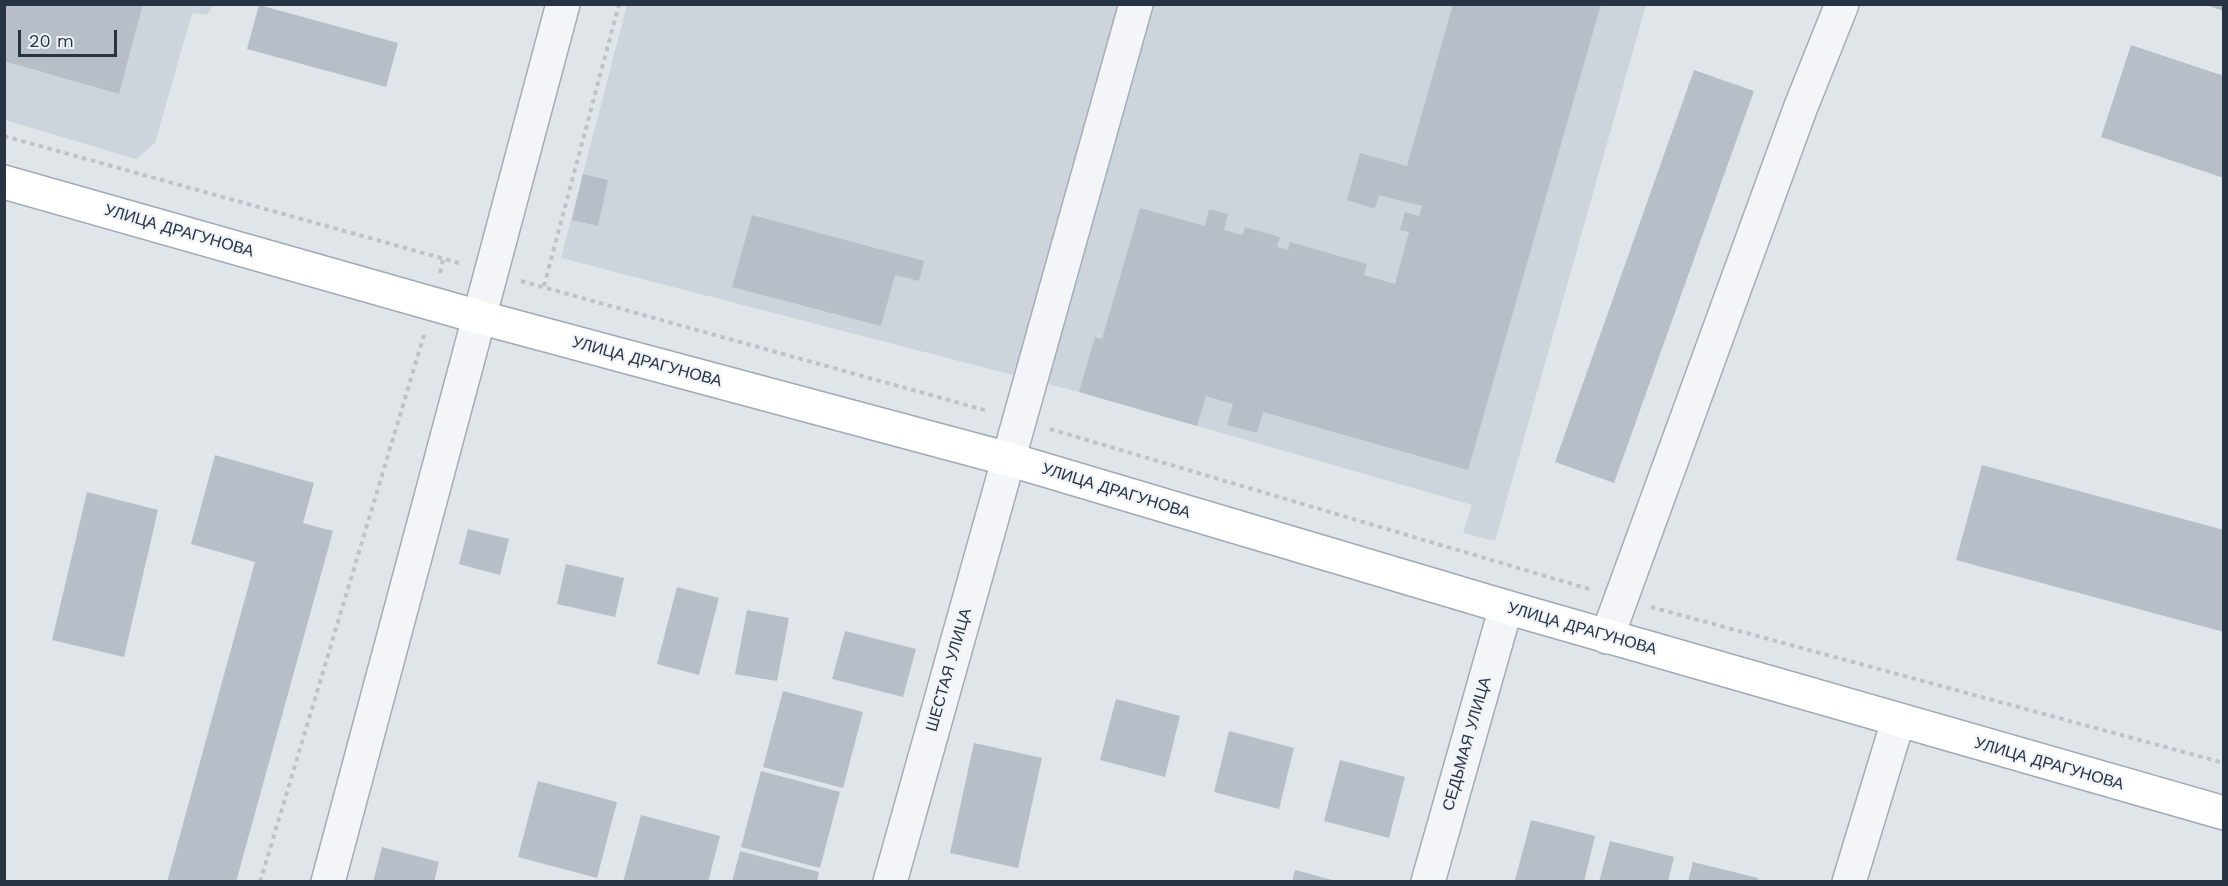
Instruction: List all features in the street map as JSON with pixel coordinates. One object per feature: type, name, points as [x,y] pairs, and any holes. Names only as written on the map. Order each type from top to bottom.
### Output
[{"type":"main road","name":"УЛИЦА ДРАГУНОВА","points":[[4,182],[479,317],[1008,459],[1607,637],[2223,813]]},
{"type":"street","points":[[328,882],[563,4]]},
{"type":"street","name":"ШЕСТАЯ УЛИЦА","points":[[890,882],[1136,4]]},
{"type":"street","points":[[1607,637],[1800,108],[1842,4]]},
{"type":"street","name":"СЕДЬМАЯ УЛИЦА","points":[[1428,882],[1506,607]]},
{"type":"street","points":[[1849,882],[1898,721]]},
{"type":"path","points":[[544,286],[619,4]]},
{"type":"path","points":[[4,136],[1018,420],[1622,598],[2223,763]]},
{"type":"path","points":[[261,882],[433,304],[443,259]]},
{"type":"shaded area","points":[[4,5],[213,5],[207,15],[192,13],[155,143],[136,159],[5,120]]},
{"type":"shaded area","points":[[627,5],[1646,5],[1495,541],[1463,533],[1472,505],[1079,392],[561,258]]},
{"type":"building","points":[[4,4],[143,4],[119,94],[4,61]]},
{"type":"building","points":[[1453,4],[1601,4],[1468,470],[1263,412],[1257,433],[1227,425],[1233,404],[1206,396],[1197,426],[1079,392],[1095,337],[1102,339],[1140,208],[1205,226],[1209,209],[1228,214],[1224,230],[1243,235],[1245,227],[1280,237],[1277,247],[1288,250],[1290,242],[1367,264],[1364,275],[1395,284],[1409,232],[1400,230],[1405,212],[1419,216],[1422,206],[1379,195],[1375,209],[1347,200],[1360,153],[1407,166]]},
{"type":"building","points":[[2206,4],[2224,4],[2224,11],[2206,5]]},
{"type":"building","points":[[259,5],[398,43],[386,87],[247,49]]},
{"type":"building","points":[[2131,45],[2224,76],[2224,178],[2101,137]]},
{"type":"building","points":[[1694,70],[1754,91],[1614,483],[1555,462]]},
{"type":"building","points":[[583,174],[608,180],[598,226],[572,220]]},
{"type":"building","points":[[752,215],[924,261],[919,281],[895,275],[881,326],[732,287]]},
{"type":"building","points":[[215,455],[314,483],[303,523],[333,531],[236,882],[167,882],[255,562],[191,544]]},
{"type":"building","points":[[1982,465],[2224,530],[2224,632],[1956,560]]},
{"type":"building","points":[[87,492],[158,510],[124,657],[52,640]]},
{"type":"building","points":[[468,529],[509,539],[500,575],[459,564]]},
{"type":"building","points":[[566,564],[624,578],[615,617],[557,604]]},
{"type":"building","points":[[677,587],[719,598],[699,675],[657,664]]},
{"type":"building","points":[[747,610],[789,618],[777,681],[735,674]]},
{"type":"building","points":[[845,631],[916,649],[903,697],[832,679]]},
{"type":"building","points":[[783,691],[863,712],[843,788],[763,767]]},
{"type":"building","points":[[1116,699],[1180,716],[1165,777],[1100,760]]},
{"type":"building","points":[[1229,731],[1294,748],[1279,809],[1214,792]]},
{"type":"building","points":[[974,743],[1042,758],[1018,868],[950,853]]},
{"type":"building","points":[[1340,760],[1405,777],[1389,838],[1324,821]]},
{"type":"building","points":[[761,771],[840,792],[820,868],[741,847]]},
{"type":"building","points":[[538,781],[617,802],[597,878],[518,857]]},
{"type":"building","points":[[641,815],[720,836],[708,882],[623,882]]},
{"type":"building","points":[[1531,820],[1595,836],[1584,882],[1515,880]]},
{"type":"building","points":[[1610,841],[1674,857],[1668,882],[1599,882]]},
{"type":"building","points":[[382,847],[439,862],[434,882],[373,882]]},
{"type":"building","points":[[740,851],[819,872],[817,882],[732,882]]},
{"type":"building","points":[[1693,862],[1758,878],[1757,882],[1688,882]]},
{"type":"building","points":[[1295,870],[1336,881],[1336,882],[1292,882]]}]
